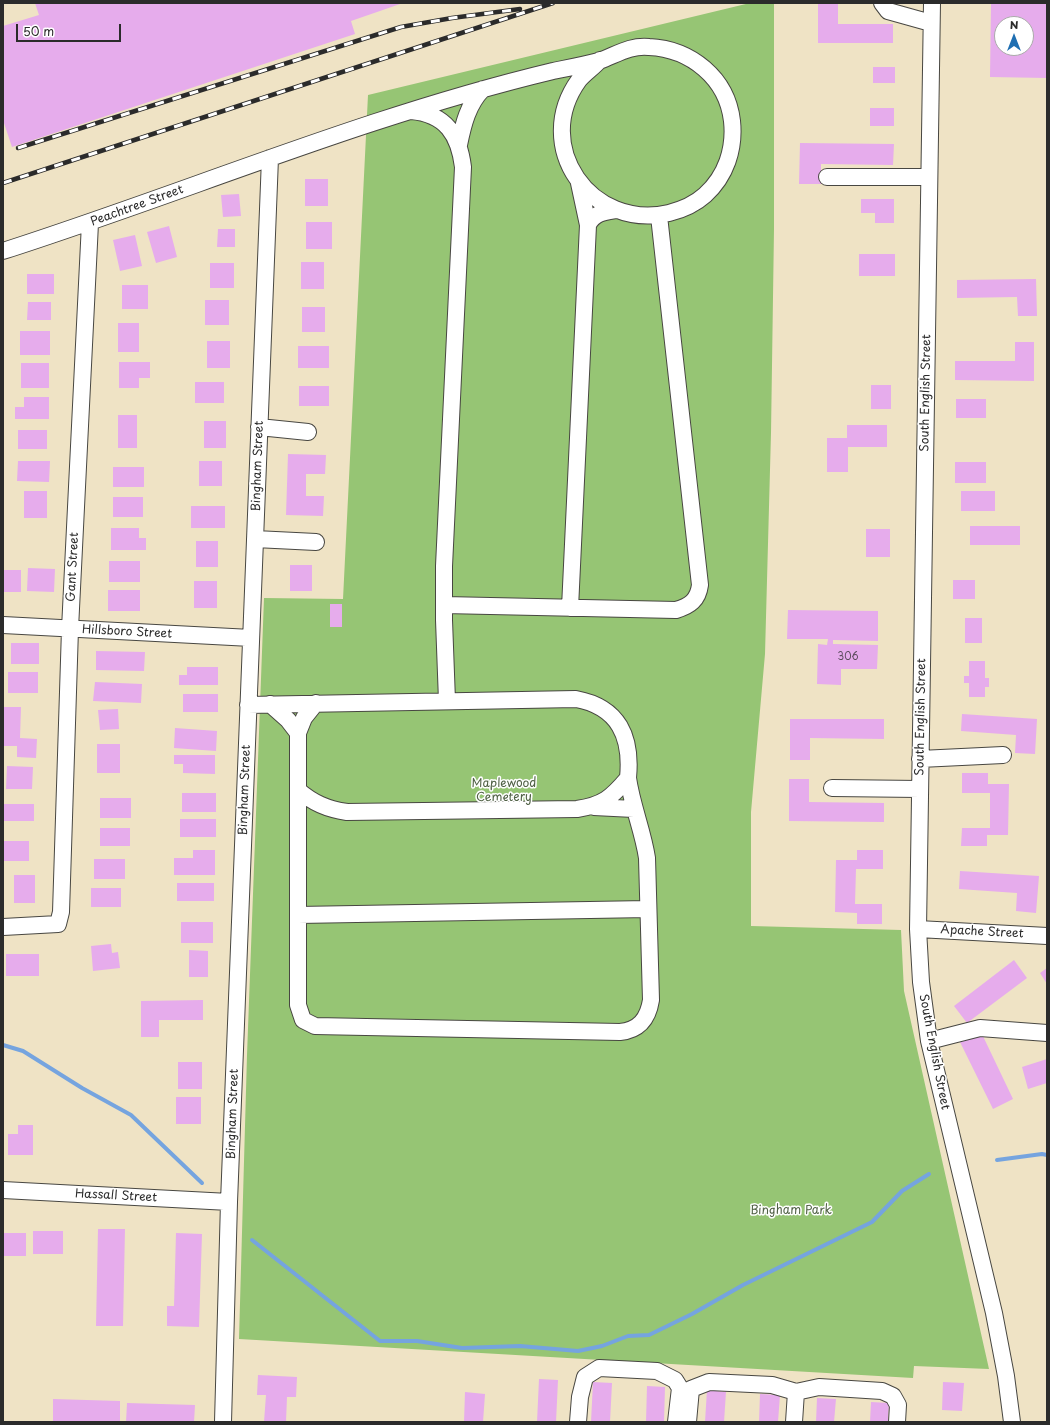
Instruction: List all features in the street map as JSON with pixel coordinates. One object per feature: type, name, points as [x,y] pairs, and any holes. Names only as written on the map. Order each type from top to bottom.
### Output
[{"type":"street","points":[[882,3],[888,11],[931,22]]},
{"type":"street","name":"South English Street","points":[[932,3],[918,929],[921,982],[929,1041],[994,1313],[1006,1376],[1012,1422]]},
{"type":"street","points":[[570,608],[588,225],[579,183],[566,159],[562,131],[566,104],[580,79],[600,60],[621,50],[644,46],[668,49],[690,57],[708,71],[722,90],[731,111],[733,134],[730,157],[720,178],[704,196],[680,211],[653,217],[625,214],[616,210],[600,202],[579,183]]},
{"type":"street","name":"Peachtree Street","points":[[3,251],[90,223],[366,124],[483,89],[600,60]]},
{"type":"street","points":[[448,701],[444,605],[463,179],[459,145],[463,126],[472,103],[483,89]]},
{"type":"street","points":[[409,111],[420,112],[440,120],[450,129],[459,145]]},
{"type":"street","name":"Bingham Street","points":[[223,1422],[229,1202],[270,158]]},
{"type":"street","points":[[827,177],[929,177]]},
{"type":"street","points":[[588,225],[591,219],[596,215],[616,210]]},
{"type":"street","points":[[444,605],[676,610],[686,607],[699,595],[700,585],[659,216]]},
{"type":"street","name":"Gant Street","points":[[3,927],[58,924],[61,912],[70,629],[90,223]]},
{"type":"street","points":[[259,427],[308,432]]},
{"type":"street","points":[[255,539],[316,542]]},
{"type":"street","name":"Hillsboro Street","points":[[3,625],[251,638]]},
{"type":"street","points":[[248,705],[316,703],[576,699],[591,702],[607,712],[621,727],[629,756],[628,778],[634,809],[645,841],[647,858],[650,1007],[647,1015],[638,1026],[620,1032],[315,1026],[303,1020],[298,1006],[298,733],[304,718],[316,703]]},
{"type":"street","points":[[270,704],[288,720],[298,733]]},
{"type":"street","points":[[920,759],[1003,755]]},
{"type":"street","points":[[592,807],[611,797],[628,778]]},
{"type":"street","points":[[832,788],[920,789]]},
{"type":"street","points":[[298,790],[310,800],[322,806],[347,812],[577,809],[592,807],[634,809]]},
{"type":"street","points":[[298,915],[648,908]]},
{"type":"street","name":"Apache Street","points":[[918,929],[1047,936]]},
{"type":"street","points":[[929,1041],[980,1028],[1047,1033]]},
{"type":"street","name":"Hassall Street","points":[[3,1190],[229,1202]]},
{"type":"street","points":[[578,1422],[580,1397],[585,1377],[599,1368],[657,1371],[675,1380],[685,1389],[688,1422]]},
{"type":"street","points":[[685,1389],[709,1382],[772,1385],[796,1392],[819,1387],[882,1391],[893,1396],[898,1404],[897,1422]]},
{"type":"street","points":[[676,1422],[685,1389]]},
{"type":"street","points":[[794,1422],[796,1392]]},
{"type":"green space","name":"Maplewood Cemetery","points":[[750,3],[774,3],[774,229],[771,433],[765,654],[751,812],[751,926],[901,930],[904,991],[989,1369],[914,1366],[913,1378],[239,1339],[247,1055],[264,598],[343,599],[368,95]]},
{"type":"building","points":[[35,3],[403,3],[351,21],[355,34],[12,147],[3,120],[3,26],[39,15]]},
{"type":"building","points":[[818,3],[838,3],[838,24],[893,24],[893,43],[818,43]]},
{"type":"building","points":[[991,3],[1047,3],[1047,78],[990,77]]},
{"type":"building","points":[[873,67],[895,67],[895,83],[873,83]]},
{"type":"building","points":[[870,108],[894,108],[894,126],[870,126]]},
{"type":"building","points":[[800,143],[894,144],[893,165],[821,164],[821,184],[799,184]]},
{"type":"building","points":[[305,179],[328,179],[328,206],[305,206]]},
{"type":"building","points":[[239,194],[241,216],[223,217],[221,195]]},
{"type":"building","points":[[861,199],[894,199],[894,223],[875,223],[875,213],[861,213]]},
{"type":"building","points":[[306,222],[332,222],[332,249],[306,249]]},
{"type":"building","points":[[169,226],[177,257],[156,263],[147,232]]},
{"type":"building","points":[[218,229],[235,229],[235,247],[217,247]]},
{"type":"building","points":[[135,235],[142,266],[120,271],[113,240]]},
{"type":"building","points":[[859,254],[895,254],[895,276],[859,276]]},
{"type":"building","points":[[301,262],[324,262],[324,289],[301,289]]},
{"type":"building","points":[[210,263],[234,263],[234,288],[210,288]]},
{"type":"building","points":[[27,274],[54,274],[54,294],[27,294]]},
{"type":"building","points":[[1036,279],[1037,316],[1018,316],[1017,297],[957,298],[957,280]]},
{"type":"building","points":[[122,285],[148,285],[148,309],[122,309]]},
{"type":"building","points":[[205,300],[229,300],[229,325],[205,325]]},
{"type":"building","points":[[28,302],[51,302],[51,320],[27,320]]},
{"type":"building","points":[[302,307],[325,307],[325,332],[302,332]]},
{"type":"building","points":[[118,323],[139,323],[139,352],[118,352]]},
{"type":"building","points":[[20,331],[50,331],[50,355],[20,355]]},
{"type":"building","points":[[207,341],[230,341],[230,368],[207,368]]},
{"type":"building","points":[[1015,342],[1034,342],[1034,381],[955,380],[955,361],[1015,361]]},
{"type":"building","points":[[298,346],[329,346],[329,368],[298,368]]},
{"type":"building","points":[[119,362],[150,362],[150,378],[139,378],[139,388],[119,388]]},
{"type":"building","points":[[21,363],[49,363],[49,388],[21,388]]},
{"type":"building","points":[[195,382],[224,382],[224,403],[195,403]]},
{"type":"building","points":[[871,385],[891,385],[891,409],[871,409]]},
{"type":"building","points":[[299,386],[329,386],[329,406],[299,406]]},
{"type":"building","points":[[24,397],[49,397],[49,419],[15,419],[15,407],[24,407]]},
{"type":"building","points":[[956,399],[986,399],[986,418],[956,418]]},
{"type":"building","points":[[118,415],[137,415],[137,448],[118,448]]},
{"type":"building","points":[[204,421],[226,421],[226,448],[204,448]]},
{"type":"building","points":[[847,425],[887,425],[887,447],[848,447],[848,472],[827,472],[827,438],[847,438]]},
{"type":"building","points":[[18,430],[47,430],[47,449],[18,449]]},
{"type":"building","points":[[288,454],[326,455],[325,474],[306,474],[306,496],[324,496],[323,516],[286,515]]},
{"type":"building","points":[[18,461],[50,461],[49,482],[17,481]]},
{"type":"building","points":[[199,461],[222,461],[222,486],[199,486]]},
{"type":"building","points":[[955,462],[986,462],[986,483],[955,483]]},
{"type":"building","points":[[113,467],[144,467],[144,487],[113,487]]},
{"type":"building","points":[[24,491],[47,491],[47,518],[24,518]]},
{"type":"building","points":[[961,491],[995,491],[995,511],[961,511]]},
{"type":"building","points":[[113,497],[143,497],[143,517],[113,517]]},
{"type":"building","points":[[191,506],[225,506],[225,528],[191,528]]},
{"type":"building","points":[[970,526],[1020,526],[1020,545],[970,545]]},
{"type":"building","points":[[111,528],[139,528],[139,538],[146,538],[146,550],[111,550]]},
{"type":"building","points":[[866,529],[890,529],[890,557],[866,557]]},
{"type":"building","points":[[196,541],[218,541],[218,567],[196,567]]},
{"type":"building","points":[[109,561],[140,561],[140,582],[109,582]]},
{"type":"building","points":[[290,565],[312,565],[312,591],[290,591]]},
{"type":"building","points":[[28,568],[55,569],[54,592],[27,591]]},
{"type":"building","points":[[3,570],[21,570],[21,592],[3,592]]},
{"type":"building","points":[[953,580],[975,580],[975,599],[953,599]]},
{"type":"building","points":[[194,581],[217,581],[217,608],[194,608]]},
{"type":"building","points":[[108,590],[140,590],[140,611],[108,611]]},
{"type":"building","points":[[330,604],[342,604],[342,627],[330,627]]},
{"type":"building","points":[[788,610],[878,611],[878,641],[833,640],[833,644],[878,645],[877,669],[841,669],[841,685],[817,684],[818,644],[827,645],[828,639],[787,639]]},
{"type":"building","points":[[965,618],[982,618],[982,643],[965,643]]},
{"type":"building","points":[[11,643],[39,643],[39,664],[11,664]]},
{"type":"building","points":[[96,651],[145,652],[144,671],[96,670]]},
{"type":"building","points":[[969,661],[985,661],[985,678],[989,678],[989,687],[985,687],[985,697],[969,697],[969,683],[964,683],[964,676],[969,676]]},
{"type":"building","points":[[187,667],[218,667],[218,685],[179,685],[179,675],[187,675]]},
{"type":"building","points":[[8,672],[38,672],[38,693],[8,693]]},
{"type":"building","points":[[95,682],[142,684],[141,703],[93,701]]},
{"type":"building","points":[[183,694],[218,694],[218,712],[183,712]]},
{"type":"building","points":[[3,707],[21,707],[20,738],[37,739],[36,758],[17,757],[17,746],[3,746]]},
{"type":"building","points":[[118,709],[119,729],[100,730],[98,710]]},
{"type":"building","points":[[962,714],[1037,719],[1035,754],[1015,753],[1016,735],[961,731]]},
{"type":"building","points":[[790,719],[884,719],[884,739],[810,738],[810,760],[790,760]]},
{"type":"building","points":[[175,728],[217,731],[216,751],[174,748]]},
{"type":"building","points":[[97,744],[120,744],[120,773],[97,773]]},
{"type":"building","points":[[174,755],[215,755],[215,774],[183,773],[183,764],[174,764]]},
{"type":"building","points":[[7,766],[33,767],[32,789],[6,789]]},
{"type":"building","points":[[962,773],[988,773],[988,784],[1009,784],[1008,835],[987,835],[987,846],[961,846],[962,828],[990,828],[990,793],[962,793]]},
{"type":"building","points":[[789,779],[809,779],[809,802],[884,803],[884,822],[789,821]]},
{"type":"building","points":[[182,793],[216,793],[216,812],[182,812]]},
{"type":"building","points":[[100,798],[131,798],[131,818],[100,818]]},
{"type":"building","points":[[4,804],[34,804],[34,821],[4,821]]},
{"type":"building","points":[[180,819],[216,819],[216,837],[180,837]]},
{"type":"building","points":[[100,828],[130,828],[130,846],[100,846]]},
{"type":"building","points":[[3,841],[29,841],[29,861],[3,861]]},
{"type":"building","points":[[193,850],[215,850],[215,875],[174,875],[174,858],[193,858]]},
{"type":"building","points":[[857,850],[883,850],[883,869],[856,869],[855,904],[882,904],[882,924],[857,924],[857,913],[835,912],[836,860],[857,860]]},
{"type":"building","points":[[94,859],[125,859],[125,879],[94,879]]},
{"type":"building","points":[[960,871],[1039,876],[1036,913],[1016,911],[1017,893],[959,889]]},
{"type":"building","points":[[14,875],[35,875],[35,903],[14,903]]},
{"type":"building","points":[[177,883],[214,883],[214,901],[177,901]]},
{"type":"building","points":[[91,888],[121,888],[121,907],[91,907]]},
{"type":"building","points":[[181,922],[213,922],[213,943],[181,943]]},
{"type":"building","points":[[111,944],[112,953],[118,952],[120,968],[93,971],[91,946]]},
{"type":"building","points":[[189,950],[208,951],[208,977],[189,977]]},
{"type":"building","points":[[6,954],[39,954],[39,976],[6,976]]},
{"type":"building","points":[[1014,960],[1027,978],[967,1023],[954,1006]]},
{"type":"building","points":[[1047,968],[1047,984],[1040,973]]},
{"type":"building","points":[[203,1000],[203,1020],[159,1020],[159,1037],[141,1037],[141,1001]]},
{"type":"building","points":[[981,1032],[1013,1099],[993,1109],[960,1042]]},
{"type":"building","points":[[1047,1059],[1047,1083],[1028,1089],[1022,1067]]},
{"type":"building","points":[[178,1062],[202,1062],[202,1089],[178,1089]]},
{"type":"building","points":[[176,1097],[201,1097],[201,1124],[176,1124]]},
{"type":"building","points":[[18,1125],[33,1125],[33,1155],[8,1155],[8,1134],[18,1134]]},
{"type":"building","points":[[98,1229],[125,1229],[123,1326],[96,1326]]},
{"type":"building","points":[[33,1231],[63,1231],[63,1254],[33,1254]]},
{"type":"building","points":[[3,1233],[26,1233],[26,1256],[3,1256]]},
{"type":"building","points":[[176,1233],[202,1234],[199,1327],[167,1326],[167,1306],[174,1306]]},
{"type":"building","points":[[258,1375],[297,1377],[296,1397],[287,1397],[286,1422],[264,1422],[266,1395],[257,1395]]},
{"type":"building","points":[[539,1379],[558,1380],[556,1422],[537,1422]]},
{"type":"building","points":[[593,1382],[612,1383],[610,1422],[591,1422]]},
{"type":"building","points":[[943,1382],[964,1383],[962,1411],[942,1410]]},
{"type":"building","points":[[647,1386],[665,1387],[664,1422],[646,1422]]},
{"type":"building","points":[[707,1390],[726,1392],[724,1422],[705,1422]]},
{"type":"building","points":[[465,1392],[485,1394],[483,1422],[464,1422]]},
{"type":"building","points":[[760,1394],[780,1395],[778,1422],[759,1422]]},
{"type":"building","points":[[817,1398],[836,1399],[834,1422],[816,1422]]},
{"type":"building","points":[[53,1399],[120,1401],[120,1422],[53,1422]]},
{"type":"building","points":[[871,1402],[889,1403],[888,1422],[870,1422]]},
{"type":"building","points":[[127,1403],[195,1405],[194,1422],[126,1422]]},
{"type":"waterway","points":[[3,1045],[23,1051],[82,1088],[131,1115],[202,1183]]},
{"type":"waterway","points":[[997,1160],[1042,1154],[1047,1155]]},
{"type":"waterway","points":[[252,1240],[380,1341],[417,1341],[462,1348],[520,1346],[578,1351],[602,1346],[628,1336],[649,1335],[692,1314],[743,1285],[872,1222],[902,1191],[929,1174]]},
{"type":"railway","points":[[3,183],[553,3]]},
{"type":"railway","points":[[18,148],[401,27],[452,18],[520,9]]},
{"type":"park label","name":"Bingham Park","points":[[791,1211]]}]
